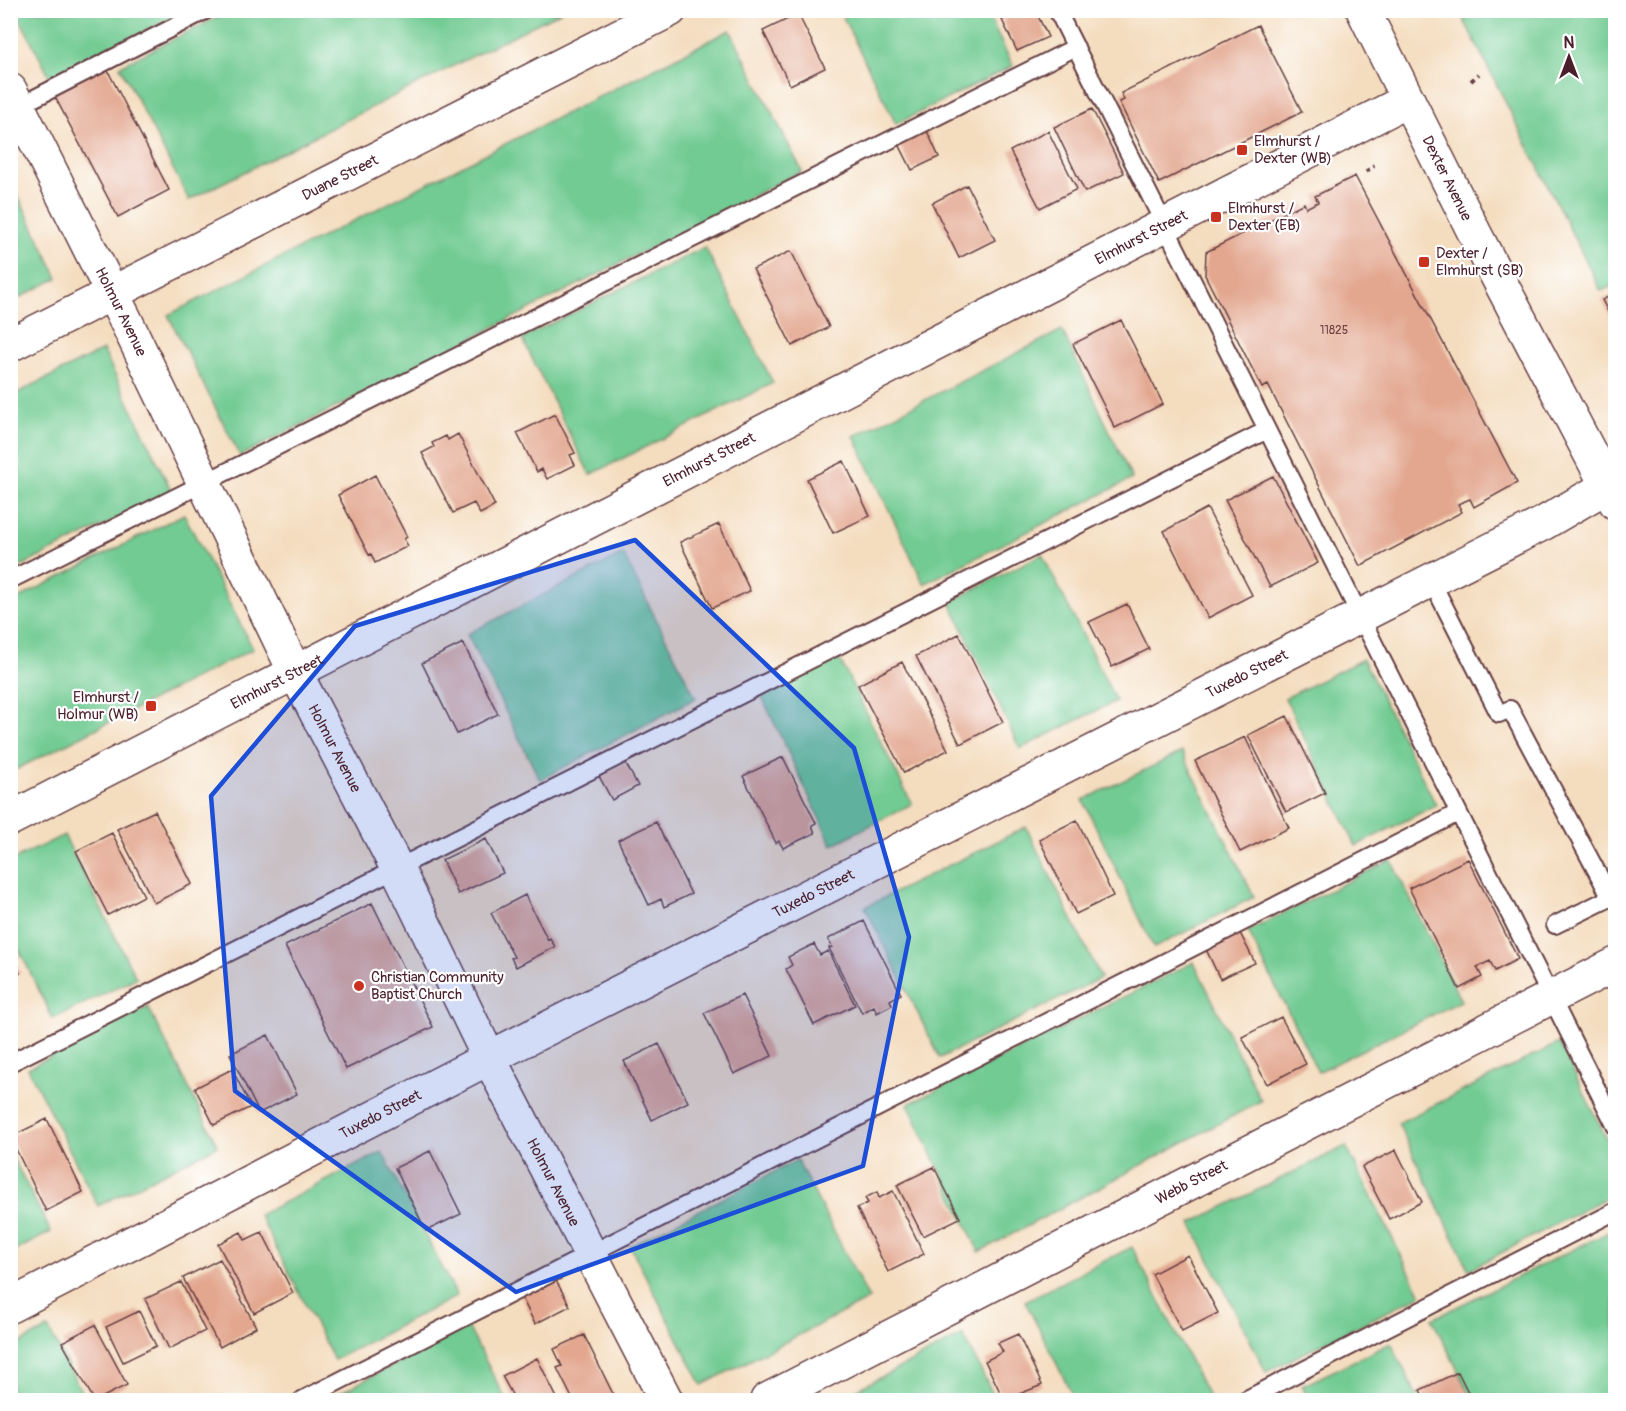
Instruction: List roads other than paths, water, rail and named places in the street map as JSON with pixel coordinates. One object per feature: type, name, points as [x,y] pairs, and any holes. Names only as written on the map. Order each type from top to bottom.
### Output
[{"type":"street","name":"Duane Street","points":[[10,345],[670,10]]},
{"type":"street","name":"Dexter Avenue","points":[[1363,10],[1613,490]]},
{"type":"street","name":"Holmur Avenue","points":[[15,98],[296,674],[396,868],[489,1058],[666,1401]]},
{"type":"street","name":"Elmhurst Street","points":[[10,819],[296,674],[1408,100]]},
{"type":"street","name":"Tuxedo Street","points":[[10,1306],[489,1058],[1430,578],[1613,490]]},
{"type":"street","name":"Webb Street","points":[[767,1401],[1616,964]]},
{"type":"lane","points":[[15,98],[207,10]]},
{"type":"lane","points":[[1057,10],[1616,1127]]},
{"type":"lane","points":[[10,580],[1076,47]]},
{"type":"lane","points":[[10,1063],[1267,430]]},
{"type":"lane","points":[[1430,578],[1499,714],[1510,709],[1613,896],[1555,925]]},
{"type":"lane","points":[[302,1401],[1458,813]]},
{"type":"lane","points":[[1245,1401],[1616,1211]]},
{"type":"place","name":"Elmhurst / Dexter (WB)","points":[[1242,150]]},
{"type":"place","name":"Elmhurst / Dexter (EB)","points":[[1216,217]]},
{"type":"place","name":"Dexter / Elmhurst (SB)","points":[[1424,262]]},
{"type":"place","name":"Elmhurst / Holmur (WB)","points":[[151,706]]},
{"type":"place","name":"Christian Community Baptist Church","points":[[359,986]]}]
